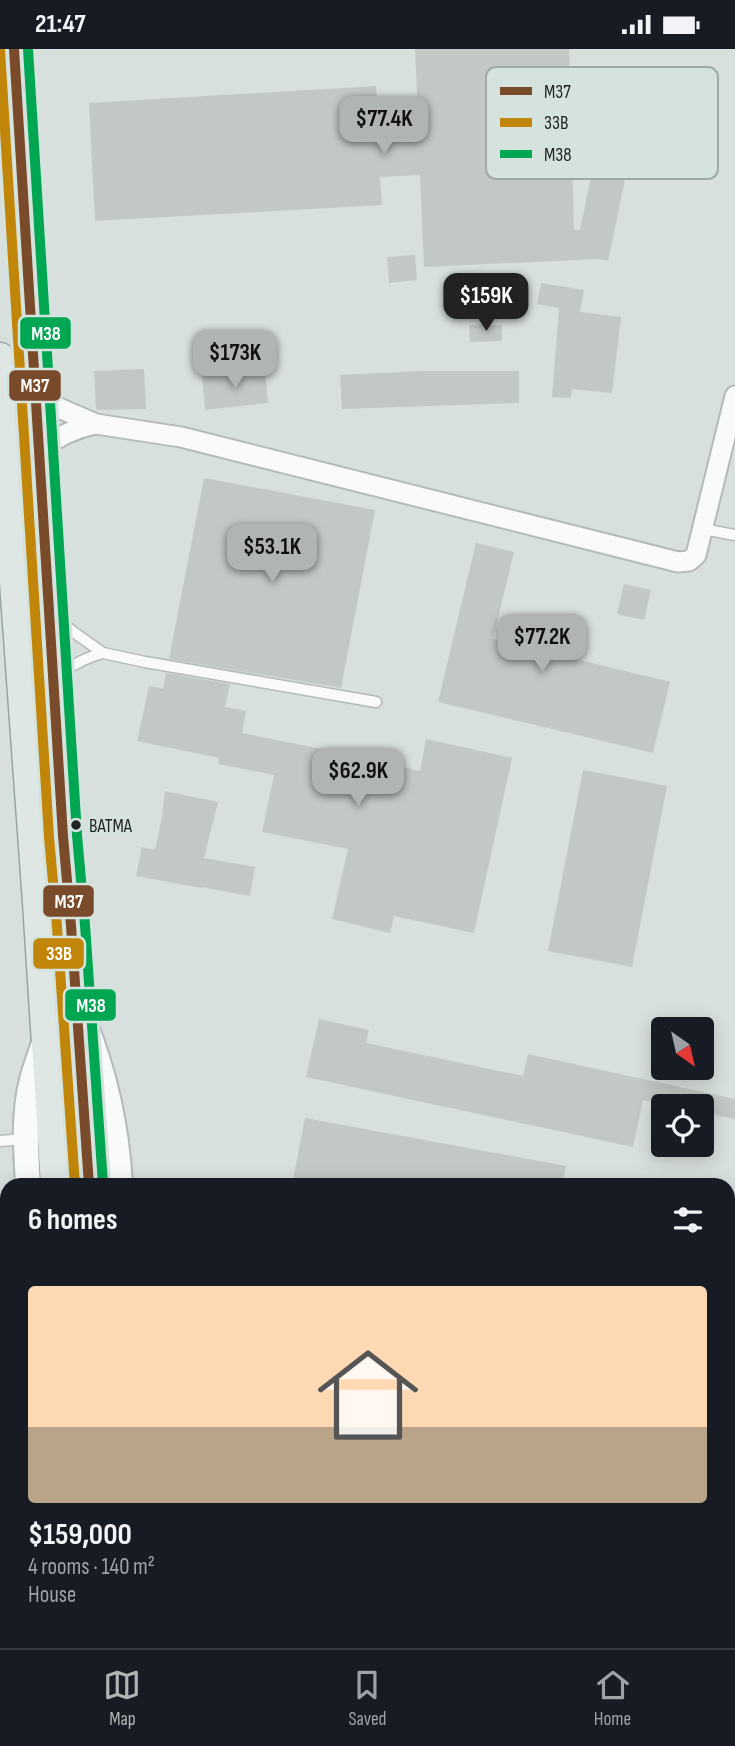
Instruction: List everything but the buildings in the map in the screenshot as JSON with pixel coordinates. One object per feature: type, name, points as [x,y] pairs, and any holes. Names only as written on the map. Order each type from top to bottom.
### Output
[{"type":"main road","points":[[14,49],[63,836],[89,1178]]},
{"type":"main road","points":[[0,359],[57,1178]]},
{"type":"street","points":[[35,391],[59,408],[96,423],[181,437],[678,562],[689,561],[696,555],[735,396]]},
{"type":"street","points":[[39,450],[79,427],[96,423]]},
{"type":"street","points":[[76,1001],[106,1085],[114,1121],[119,1178]]},
{"type":"street","points":[[28,1178],[25,1139],[27,1111],[32,1081],[47,1032]]},
{"type":"lane","points":[[703,529],[735,535]]},
{"type":"lane","points":[[49,608],[72,631],[103,653],[376,702]]},
{"type":"lane","points":[[53,680],[89,656],[103,653]]},
{"type":"lane","points":[[0,1141],[25,1139]]},
{"type":"transit line","name":"M37","points":[[14,49],[63,836],[89,1178]]},
{"type":"transit line","name":"M38","points":[[28,49],[77,835],[103,1178]]},
{"type":"transit line","name":"33B","points":[[0,50],[49,837],[75,1178]]},
{"type":"place","name":"BATMA","points":[[76,825]]}]
